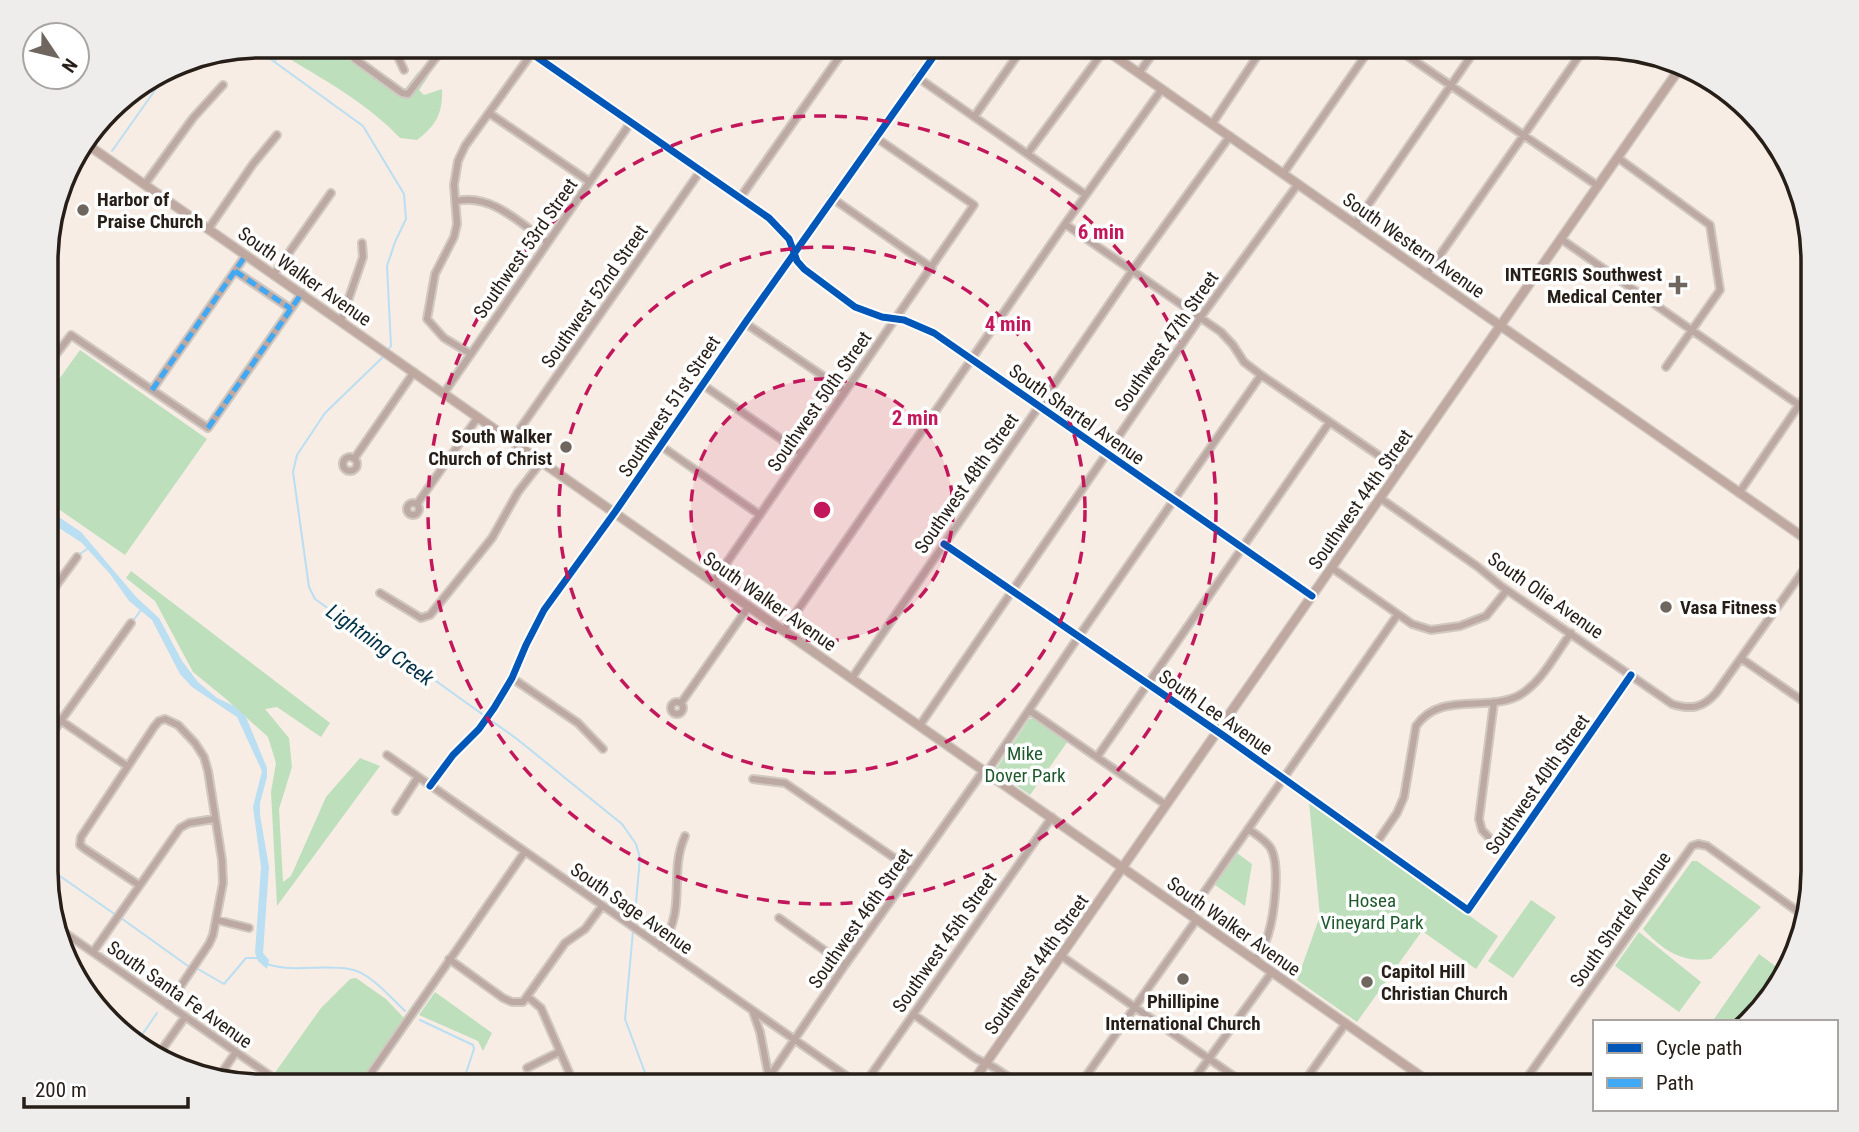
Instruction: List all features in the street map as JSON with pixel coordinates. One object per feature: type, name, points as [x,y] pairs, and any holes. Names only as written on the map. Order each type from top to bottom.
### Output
[{"type":"main road","name":"South Western Avenue","points":[[1118,58],[1801,536]]},
{"type":"main road","name":"Southwest 44th Street","points":[[978,1074],[1677,74]]},
{"type":"main road","name":"South Walker Avenue","points":[[92,148],[1418,1074]]},
{"type":"street","points":[[398,58],[404,70]]},
{"type":"street","points":[[355,59],[402,93],[408,94],[435,58]]},
{"type":"street","points":[[471,354],[444,338],[427,319],[435,274],[454,237],[457,224],[454,185],[458,161],[465,146],[528,58]]},
{"type":"street","name":"South Shartel Avenue","points":[[539,58],[769,218],[789,239],[797,261],[812,276],[855,307],[882,317],[916,324],[934,333],[1312,596]]},
{"type":"street","points":[[740,198],[839,58]]},
{"type":"street","name":"Southwest 51st Street","points":[[429,786],[494,708],[512,678],[544,610],[931,58]]},
{"type":"street","points":[[974,117],[1016,58]]},
{"type":"street","points":[[1028,153],[1094,58]]},
{"type":"street","points":[[1139,73],[1150,58]]},
{"type":"street","points":[[1212,124],[1256,58]]},
{"type":"street","points":[[1283,174],[1364,58]]},
{"type":"street","points":[[1410,58],[1598,186]]},
{"type":"street","points":[[1355,224],[1469,58]]},
{"type":"street","points":[[1426,275],[1579,58]]},
{"type":"street","points":[[917,77],[1086,195]]},
{"type":"street","points":[[145,184],[192,118],[223,85]]},
{"type":"street","points":[[783,630],[1162,89]]},
{"type":"street","points":[[489,113],[590,182]]},
{"type":"street","name":"Southwest 53rd Street","points":[[444,393],[631,122]]},
{"type":"street","points":[[208,228],[277,135]]},
{"type":"street","name":"Southwest 48th Street","points":[[852,678],[1132,271],[1230,136]]},
{"type":"street","name":"Southwest 50th Street","points":[[714,581],[974,205],[876,137]]},
{"type":"street","points":[[1618,158],[1710,226],[1720,290],[1666,367]]},
{"type":"street","name":"Southwest 52nd Street","points":[[512,440],[701,170]]},
{"type":"street","name":"Southwest 47th Street","points":[[919,725],[1200,318],[1298,184]]},
{"type":"street","points":[[274,274],[331,193]]},
{"type":"street","points":[[832,198],[932,268]]},
{"type":"street","points":[[457,201],[490,204],[501,209],[547,242]]},
{"type":"street","points":[[1065,224],[1228,339],[1244,362],[1261,375],[1400,470]]},
{"type":"street","points":[[1561,239],[1799,405]]},
{"type":"street","points":[[341,321],[363,257],[362,243]]},
{"type":"street","points":[[152,390],[246,255]]},
{"type":"street","points":[[235,271],[291,309]]},
{"type":"street","points":[[58,352],[71,335],[208,428],[302,293]]},
{"type":"street","points":[[745,323],[845,391]]},
{"type":"street","points":[[354,459],[414,372]]},
{"type":"street","name":"Southwest 46th Street","points":[[772,1074],[912,870],[1030,711],[1079,636],[1261,375]]},
{"type":"street","points":[[703,385],[801,453]]},
{"type":"street","points":[[1739,493],[1801,402]]},
{"type":"street","points":[[417,504],[478,417]]},
{"type":"street","points":[[1097,757],[1329,423]]},
{"type":"street","points":[[661,446],[760,515]]},
{"type":"street","points":[[380,593],[411,614],[421,618],[430,615],[492,538],[518,492],[542,461]]},
{"type":"street","name":"South Olie Avenue","points":[[1380,498],[1672,704],[1686,708],[1706,704],[1742,659]]},
{"type":"street","name":"South Lee Avenue","points":[[944,544],[1284,778],[1468,910]]},
{"type":"street","points":[[58,582],[76,557]]},
{"type":"street","points":[[1332,568],[1421,628],[1460,626],[1486,616],[1507,590]]},
{"type":"street","points":[[1801,574],[1742,659],[1801,698]]},
{"type":"street","points":[[681,703],[750,606]]},
{"type":"street","points":[[1088,1074],[1135,1008],[1248,829],[1398,614]]},
{"type":"street","points":[[58,725],[131,623]]},
{"type":"street","points":[[1375,845],[1397,813],[1404,797],[1416,726],[1421,719],[1436,709],[1447,706],[1494,702],[1521,694],[1535,682],[1571,633]]},
{"type":"street","name":"Southwest 40th Street","points":[[1468,910],[1631,675]]},
{"type":"street","points":[[512,678],[578,723],[603,748]]},
{"type":"street","points":[[1494,702],[1479,819],[1482,830],[1506,856]]},
{"type":"street","points":[[1030,711],[1166,805]]},
{"type":"street","points":[[58,719],[127,766]]},
{"type":"street","points":[[138,885],[85,849],[80,842],[84,831],[127,766],[154,727],[165,719],[186,733],[204,757],[222,860],[223,883],[209,944],[168,1005]]},
{"type":"street","name":"South Sage Avenue","points":[[387,755],[845,1074]]},
{"type":"street","points":[[396,811],[418,777]]},
{"type":"street","points":[[753,779],[785,783],[912,870]]},
{"type":"street","name":"Southwest 45th Street","points":[[870,1074],[1052,817]]},
{"type":"street","points":[[93,952],[180,828],[189,823],[214,819]]},
{"type":"street","points":[[1248,829],[1264,840],[1274,858],[1274,912],[1268,938],[1255,960]]},
{"type":"street","points":[[661,947],[673,927],[676,914],[679,888],[677,857],[685,836]]},
{"type":"street","name":"South Shartel Avenue","points":[[1530,1074],[1692,846],[1707,846],[1797,911]]},
{"type":"street","points":[[370,1074],[524,853]]},
{"type":"street","points":[[449,959],[512,1002],[523,1002],[565,943],[584,929],[602,906]]},
{"type":"street","points":[[779,918],[845,965]]},
{"type":"street","points":[[216,920],[249,928]]},
{"type":"street","name":"South Santa Fe Avenue","points":[[69,935],[268,1074]]},
{"type":"street","points":[[1060,955],[1230,1074]]},
{"type":"street","points":[[1198,1074],[1272,972]]},
{"type":"street","points":[[528,997],[541,1007],[569,1074]]},
{"type":"street","points":[[752,1010],[758,1025],[768,1074]]},
{"type":"street","points":[[913,1014],[1003,1074]]},
{"type":"street","points":[[163,1049],[186,1017]]},
{"type":"street","points":[[1310,1074],[1346,1023]]},
{"type":"street","points":[[223,1070],[236,1052]]},
{"type":"street","points":[[527,1068],[559,1052]]},
{"type":"green space","points":[[363,58],[405,89],[418,72],[428,77],[419,90],[424,95],[442,89],[437,118],[429,130],[417,140],[400,138],[361,104],[290,59]]},
{"type":"green space","points":[[80,350],[207,439],[125,555],[58,509],[58,381]]},
{"type":"green space","points":[[131,571],[330,723],[321,737],[277,707],[265,709],[289,738],[292,767],[279,809],[283,882],[291,876],[326,797],[360,758],[380,766],[277,906],[271,792],[276,763],[268,737],[193,672],[155,601],[126,578]]},
{"type":"green space","name":"Mike Dover Park","points":[[1036,718],[1068,741],[1030,795],[996,769],[1029,719]]},
{"type":"green space","name":"Hosea Vineyard Park","points":[[1309,802],[1498,936],[1476,969],[1422,931],[1357,1022],[1297,980],[1320,916]]},
{"type":"green space","points":[[1237,853],[1252,864],[1245,906],[1215,885]]},
{"type":"green space","points":[[1692,861],[1697,861],[1761,907],[1711,959],[1682,957],[1665,949],[1643,929]]},
{"type":"green space","points":[[1531,900],[1556,917],[1513,978],[1488,961]]},
{"type":"green space","points":[[1639,932],[1701,982],[1679,1012],[1615,966]]},
{"type":"green space","points":[[1759,954],[1777,967],[1759,995],[1736,1020],[1713,1020]]},
{"type":"green space","points":[[356,978],[386,999],[405,1019],[367,1074],[274,1074],[321,1008],[350,979]]},
{"type":"green space","points":[[435,992],[492,1033],[483,1051],[478,1041],[419,1015]]},
{"type":"water","points":[[58,516],[81,532],[137,598],[159,618],[182,661],[198,682],[246,717],[267,768],[260,815],[269,867],[263,953],[269,960],[267,969],[258,961],[255,953],[261,867],[253,807],[262,771],[237,717],[192,687],[180,674],[152,620],[129,601],[110,574],[82,543],[58,527]]},
{"type":"waterway","name":"Lightning Creek","points":[[269,58],[363,126],[404,194],[406,219],[387,266],[391,346],[387,351]]},
{"type":"waterway","points":[[112,151],[158,86]]},
{"type":"waterway","name":"Lightning Creek","points":[[384,356],[325,413],[297,455],[293,472],[309,587],[315,599],[517,739],[622,824],[636,844],[640,858],[634,925]]},
{"type":"waterway","points":[[77,556],[87,549]]},
{"type":"waterway","points":[[132,622],[141,610]]},
{"type":"waterway","points":[[58,875],[116,915]]},
{"type":"waterway","points":[[121,918],[188,966]]},
{"type":"waterway","name":"Lightning Creek","points":[[633,931],[625,1019],[646,1074]]},
{"type":"waterway","points":[[198,969],[224,984],[246,958],[257,958]]},
{"type":"waterway","points":[[267,964],[287,968],[339,968],[357,971],[379,986],[405,1011]]},
{"type":"waterway","points":[[142,1035],[157,1013]]},
{"type":"waterway","points":[[420,1020],[473,1045],[466,1074]]},
{"type":"marked path","points":[[152,390],[246,255]]},
{"type":"marked path","points":[[235,271],[291,309]]},
{"type":"marked path","points":[[208,428],[302,293]]},
{"type":"cycle path","points":[[538,58],[769,218],[789,239],[797,261],[804,269],[855,307],[882,317],[904,320],[934,333],[1312,596]]},
{"type":"cycle path","points":[[430,786],[494,708],[512,678],[544,610],[933,58]]},
{"type":"cycle path","points":[[944,544],[1224,736],[1468,910],[1631,675]]},
{"type":"place","name":"Harbor of Praise Church","points":[[83,210]]},
{"type":"place","name":"INTEGRIS Southwest Medical Center","points":[[1678,285]]},
{"type":"place","name":"South Walker Church of Christ","points":[[566,447]]},
{"type":"place","name":"Vasa Fitness","points":[[1666,607]]},
{"type":"place","name":"Phillipine International Church","points":[[1183,979]]},
{"type":"place","name":"Capitol Hill Christian Church","points":[[1367,982]]}]
